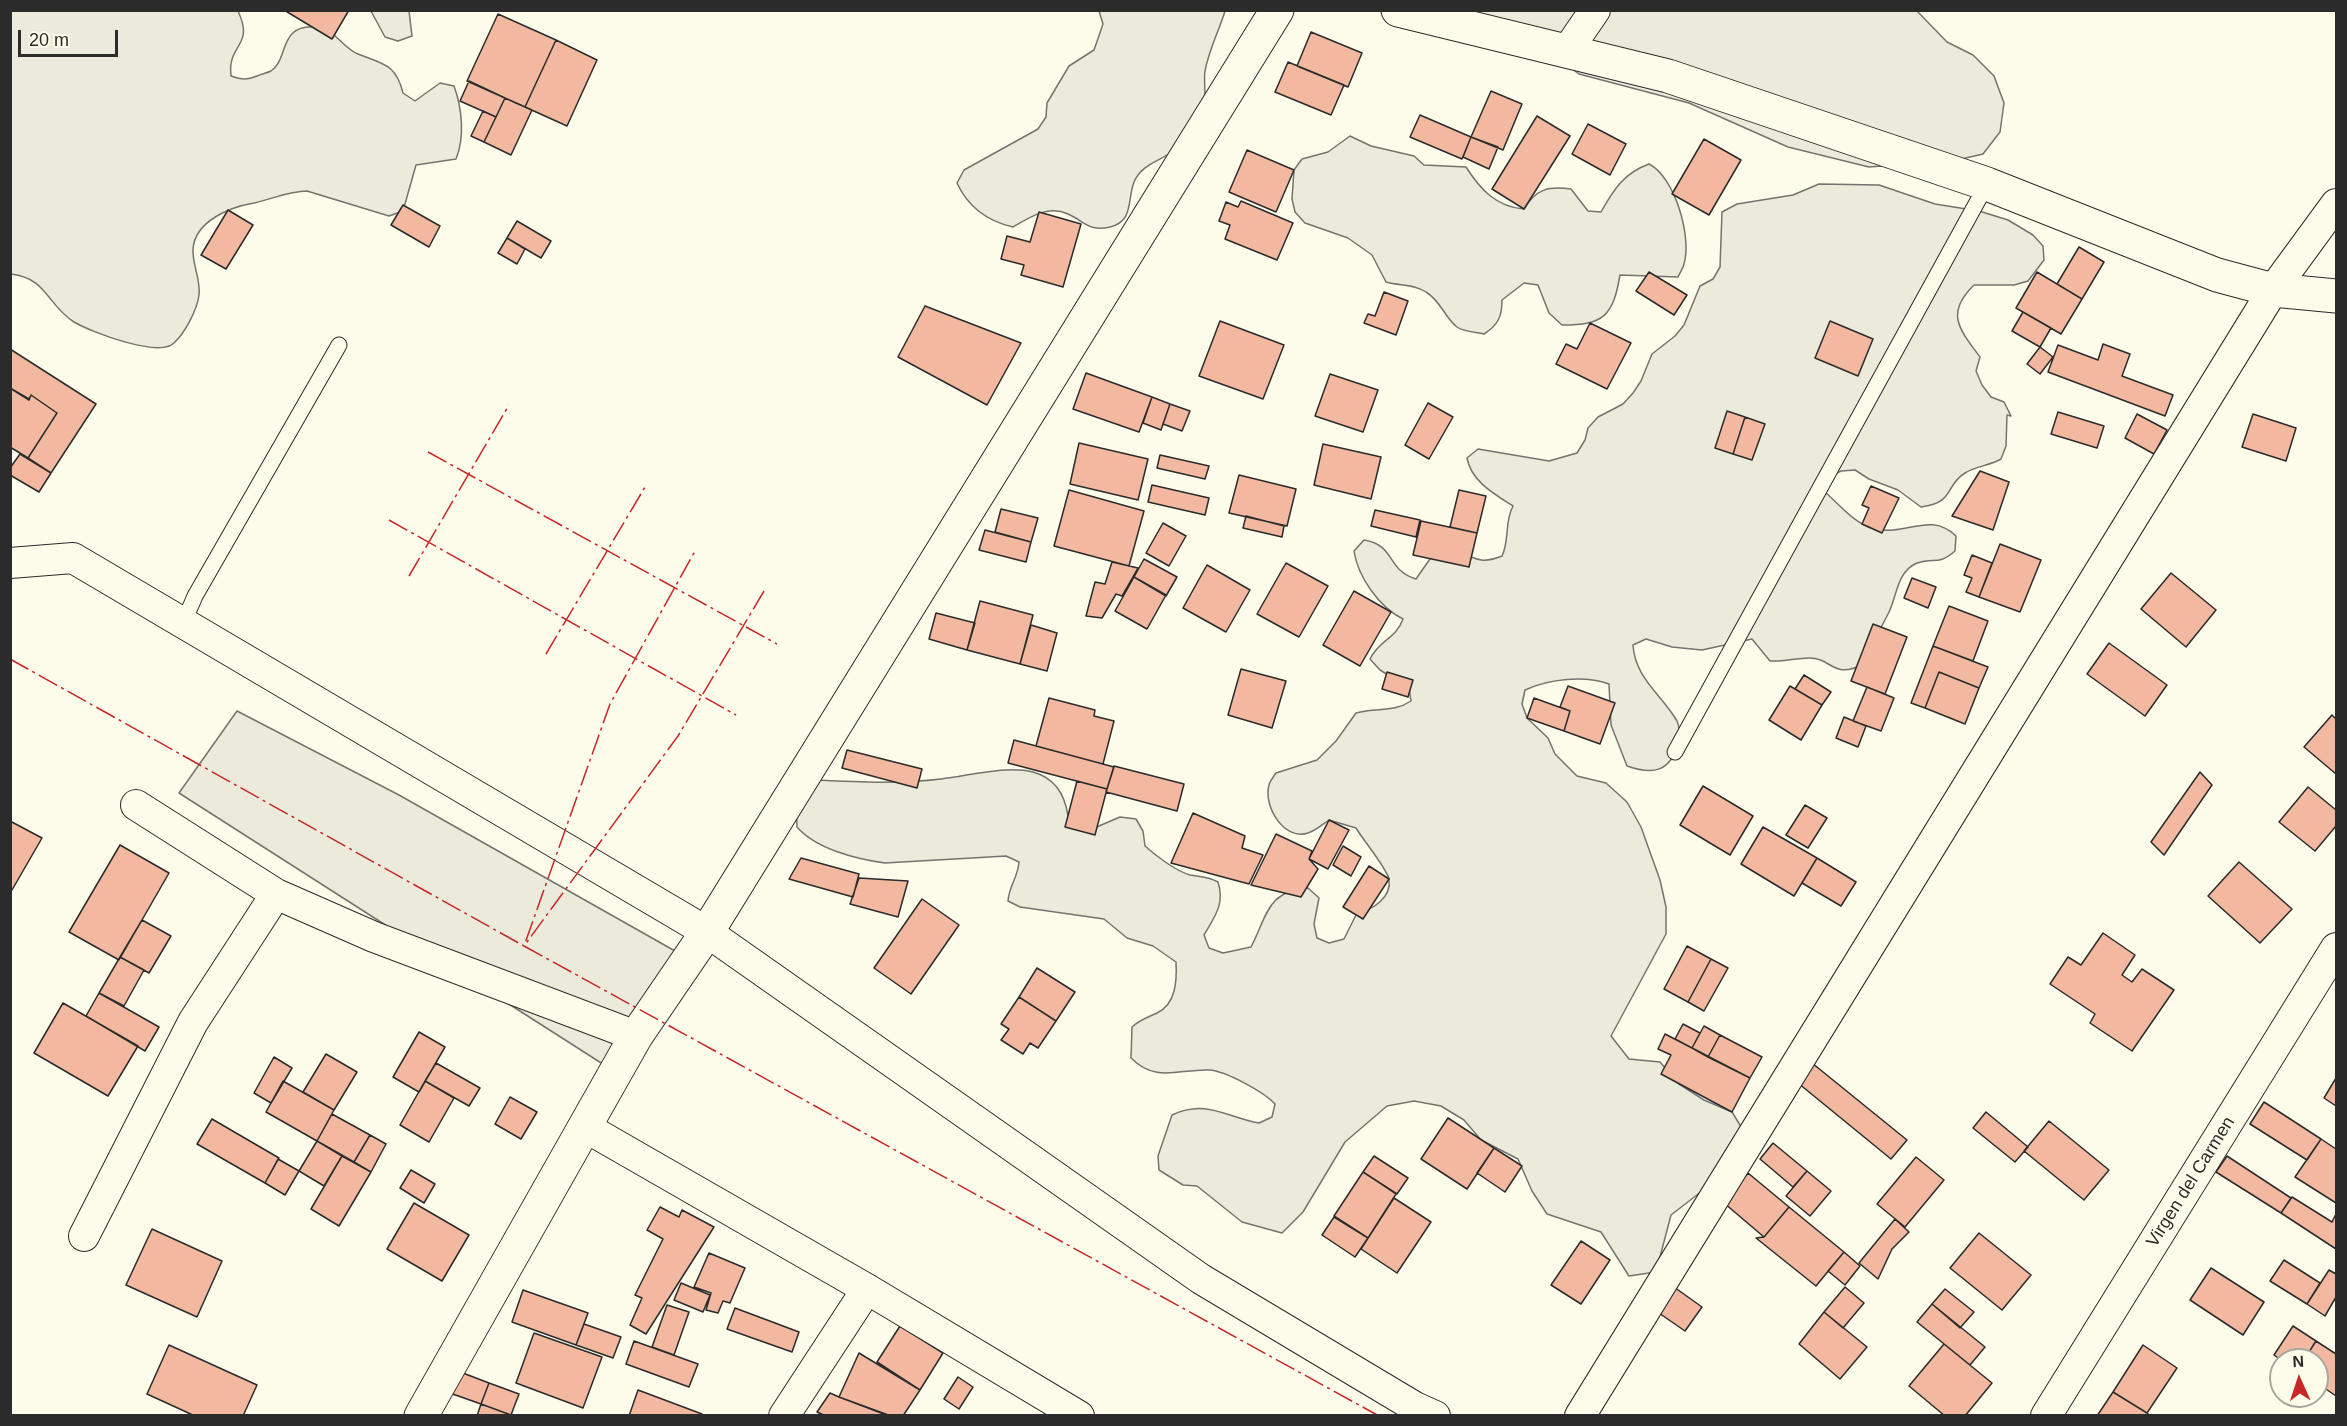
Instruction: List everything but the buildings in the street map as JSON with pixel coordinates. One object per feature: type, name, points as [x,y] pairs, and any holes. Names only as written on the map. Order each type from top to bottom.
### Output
[{"type":"street","points":[[421,1416],[636,1036],[707,932],[1277,10]]},
{"type":"street","points":[[1398,10],[1668,76],[1987,184],[2217,275],[2273,290],[2337,296]]},
{"type":"street","points":[[1567,51],[1595,10]]},
{"type":"street","points":[[1579,1415],[2273,290],[2337,204]]},
{"type":"street","points":[[10,563],[73,558],[707,932],[1201,1279],[1415,1407],[1435,1416]]},
{"type":"street","points":[[136,805],[276,894],[374,937],[636,1036]]},
{"type":"street","points":[[84,1236],[193,1022],[276,894]]},
{"type":"street","name":"Virgen del Carmen","points":[[2046,1416],[2326,989],[2337,948]]},
{"type":"street","points":[[585,1127],[867,1289],[1079,1416]]},
{"type":"street","points":[[784,1416],[867,1289]]},
{"type":"lane","points":[[1676,752],[1987,184]]},
{"type":"lane","points":[[183,624],[195,596],[339,345]]},
{"type":"shaded area","points":[[11,11],[238,11],[244,32],[233,57],[231,76],[244,79],[271,71],[277,66],[286,43],[295,31],[304,28],[323,28],[352,51],[387,66],[397,76],[403,93],[415,101],[440,83],[454,86],[461,122],[459,150],[456,159],[416,165],[403,211],[389,216],[307,191],[300,191],[235,208],[215,217],[207,223],[195,239],[193,255],[199,295],[193,314],[182,333],[174,343],[166,347],[140,346],[125,342],[74,322],[58,308],[40,286],[23,277],[11,274]]},
{"type":"shaded area","points":[[371,11],[409,11],[412,36],[398,41],[385,37]]},
{"type":"shaded area","points":[[1099,11],[1225,11],[1207,63],[1205,102],[1198,121],[1180,146],[1147,166],[1138,176],[1134,182],[1126,215],[1118,224],[1103,228],[1092,227],[1068,214],[1053,211],[1039,213],[1013,227],[987,217],[979,212],[961,192],[957,183],[964,170],[1038,129],[1046,117],[1047,103],[1069,66],[1094,50],[1103,24]]},
{"type":"shaded area","points":[[1477,11],[1917,11],[1947,42],[1973,55],[1994,76],[2004,103],[2000,132],[1983,154],[1957,160],[1869,167],[1788,147],[1689,103],[1579,74],[1556,57],[1481,16]]},
{"type":"shaded area","points":[[1350,136],[1371,146],[1414,156],[1424,165],[1466,167],[1477,183],[1497,201],[1514,208],[1524,209],[1533,197],[1543,190],[1563,188],[1571,189],[1588,211],[1601,212],[1610,196],[1626,177],[1649,164],[1667,181],[1679,209],[1686,239],[1683,267],[1678,277],[1620,275],[1610,309],[1597,320],[1576,325],[1562,325],[1549,313],[1538,285],[1524,283],[1502,300],[1498,320],[1489,331],[1484,334],[1463,330],[1453,323],[1426,292],[1412,286],[1386,282],[1372,255],[1348,238],[1305,223],[1295,212],[1292,199],[1294,170],[1302,159],[1328,152]]},
{"type":"shaded area","points":[[1819,184],[1879,185],[1935,204],[1979,211],[2008,220],[2033,235],[2043,246],[2044,260],[2028,281],[2014,285],[1974,285],[1965,295],[1958,313],[1961,329],[1980,357],[1976,371],[1982,385],[1991,397],[2004,402],[2011,416],[2007,415],[2006,446],[2001,459],[1965,473],[1940,501],[1921,507],[1898,490],[1869,479],[1855,470],[1841,471],[1827,478],[1826,493],[1861,524],[1887,530],[1937,525],[1956,536],[1955,551],[1949,556],[1940,560],[1917,563],[1905,573],[1864,664],[1845,670],[1809,658],[1770,661],[1752,639],[1702,650],[1672,647],[1646,639],[1633,645],[1638,667],[1671,711],[1679,729],[1678,744],[1670,761],[1659,769],[1652,770],[1627,766],[1611,725],[1609,684],[1578,679],[1545,683],[1525,690],[1522,704],[1527,718],[1548,738],[1555,754],[1577,776],[1606,783],[1627,802],[1641,827],[1660,880],[1666,907],[1666,934],[1611,1036],[1629,1059],[1660,1062],[1679,1084],[1704,1100],[1732,1112],[1746,1135],[1715,1181],[1671,1215],[1656,1272],[1629,1276],[1601,1232],[1547,1214],[1532,1191],[1518,1159],[1481,1140],[1464,1120],[1441,1106],[1414,1101],[1387,1106],[1345,1142],[1303,1212],[1282,1233],[1242,1222],[1197,1186],[1183,1185],[1159,1170],[1158,1156],[1172,1115],[1195,1109],[1206,1109],[1259,1123],[1272,1117],[1275,1104],[1244,1083],[1216,1071],[1158,1073],[1140,1066],[1131,1058],[1132,1027],[1168,1004],[1174,991],[1176,962],[1153,946],[1127,938],[1104,919],[1020,907],[1008,901],[1019,862],[1006,856],[885,863],[837,852],[805,835],[797,827],[796,798],[817,780],[910,782],[999,770],[1033,772],[1047,778],[1058,788],[1068,816],[1092,829],[1120,817],[1136,819],[1143,831],[1145,846],[1155,854],[1184,873],[1218,882],[1220,903],[1204,935],[1209,948],[1223,953],[1251,947],[1265,916],[1276,900],[1294,890],[1308,888],[1319,898],[1314,924],[1317,938],[1329,943],[1344,939],[1357,913],[1375,906],[1384,897],[1389,886],[1387,874],[1356,828],[1329,820],[1308,833],[1291,832],[1277,820],[1272,812],[1268,793],[1270,783],[1276,773],[1317,760],[1336,741],[1356,713],[1398,707],[1411,701],[1409,688],[1380,670],[1370,659],[1396,631],[1403,619],[1386,607],[1371,590],[1360,571],[1354,551],[1364,540],[1374,543],[1387,552],[1400,570],[1416,579],[1432,556],[1462,552],[1477,559],[1491,560],[1502,556],[1513,506],[1491,492],[1478,480],[1467,458],[1478,449],[1549,461],[1577,453],[1585,440],[1588,428],[1598,417],[1623,404],[1633,393],[1641,381],[1652,354],[1675,336],[1684,325],[1700,286],[1713,279],[1720,267],[1722,212],[1737,204],[1793,195]]},
{"type":"shaded area","points":[[237,711],[399,795],[675,951],[609,1068],[179,793]]},
{"type":"power","points":[[409,576],[509,405]]},
{"type":"power","points":[[428,452],[777,644]]},
{"type":"power","points":[[546,654],[645,487]]},
{"type":"power","points":[[389,520],[736,715]]},
{"type":"power","points":[[10,659],[524,946],[610,704],[695,551]]},
{"type":"power","points":[[764,591],[678,736],[524,946],[1379,1416]]}]
